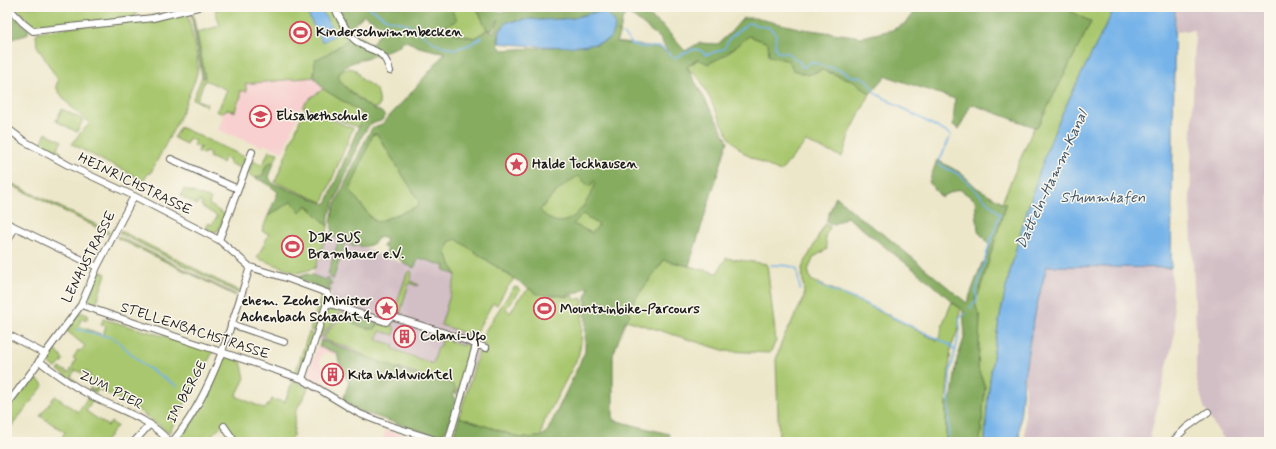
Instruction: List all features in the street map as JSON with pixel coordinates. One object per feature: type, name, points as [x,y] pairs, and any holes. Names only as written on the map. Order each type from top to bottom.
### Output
[{"type":"street","points":[[8,7],[33,31],[153,18],[198,7]]},
{"type":"street","points":[[334,7],[351,36],[356,41],[381,53],[390,70]]},
{"type":"street","name":"HEINRICHSTRASSE","points":[[7,128],[18,137],[68,165],[134,196],[219,240],[250,267],[258,268],[327,293],[329,297],[327,303]]},
{"type":"street","points":[[219,240],[252,152]]},
{"type":"street","points":[[172,159],[238,189]]},
{"type":"street","name":"LENAUSTRASSE","points":[[7,405],[80,305],[97,267],[134,196]]},
{"type":"street","points":[[7,223],[97,267]]},
{"type":"street","points":[[7,241],[14,227]]},
{"type":"street","points":[[222,351],[250,267]]},
{"type":"street","points":[[302,379],[327,303],[386,322],[391,316],[486,348]]},
{"type":"street","name":"STELLENBACHSTRASSE","points":[[80,305],[222,351],[302,379],[360,414],[388,425],[442,442]]},
{"type":"street","points":[[231,324],[284,342]]},
{"type":"street","points":[[7,334],[45,354]]},
{"type":"street","points":[[448,442],[476,345]]},
{"type":"street","name":"IM BERGE","points":[[171,442],[186,422],[206,387],[222,351]]},
{"type":"street","name":"ZUM PIER","points":[[39,362],[85,392],[138,416],[163,434],[171,442]]},
{"type":"street","points":[[1172,442],[1186,428],[1208,412]]},
{"type":"street","points":[[134,442],[150,424]]},
{"type":"street","points":[[224,426],[235,442]]},
{"type":"shaded area","points":[[1175,7],[1269,7],[1269,442],[1226,442],[1204,407],[1196,378],[1196,329],[1190,201],[1195,30],[1176,32]]},
{"type":"shaded area","name":"Elisabethschule","points":[[314,77],[323,89],[310,98],[301,108],[283,152],[264,144],[263,147],[218,130],[223,118],[221,113],[228,109],[235,112],[241,97],[240,90],[247,91],[245,84]]},
{"type":"shaded area","name":"ehem. Zeche Minister Achenbach Schacht 4","points":[[327,233],[339,239],[328,274],[345,243],[356,245],[414,268],[418,258],[446,266],[444,270],[456,275],[441,325],[476,337],[481,342],[464,395],[456,389],[317,339],[332,293],[309,283]]},
{"type":"shaded area","points":[[1047,266],[1171,268],[1175,333],[1149,442],[1025,442],[1025,372],[1036,308]]},
{"type":"shaded area","points":[[317,346],[337,353],[336,355],[324,353],[319,360],[324,371],[322,380],[335,390],[334,392],[309,376],[308,373]]},
{"type":"shaded area","points":[[386,430],[428,442],[382,442]]},
{"type":"green space","points":[[16,7],[140,7],[132,19],[60,26],[60,24],[58,24],[58,26],[33,28],[23,21],[26,18]]},
{"type":"green space","points":[[226,7],[332,7],[348,36],[348,40],[315,60],[314,77],[245,84],[247,91],[240,91],[241,97],[235,112],[228,109],[221,113],[216,111],[219,108],[227,90],[205,80],[197,100],[207,104],[206,107],[193,99],[202,77],[205,77],[197,32],[220,26],[215,10]]},
{"type":"green space","points":[[334,7],[450,7],[457,20],[443,28],[457,34],[475,38],[487,30],[492,32],[495,32],[494,31],[499,19],[491,31],[487,29],[476,7],[491,7],[492,10],[502,12],[507,11],[507,7],[637,7],[664,27],[685,51],[699,43],[718,44],[743,18],[755,18],[803,29],[862,37],[892,30],[906,23],[919,7],[1063,7],[1091,22],[1037,128],[971,104],[959,129],[953,125],[955,99],[886,76],[870,94],[854,81],[822,70],[808,75],[793,70],[789,61],[769,56],[768,43],[749,36],[724,56],[708,64],[698,59],[687,67],[728,141],[689,266],[664,260],[628,309],[630,315],[626,320],[613,355],[613,420],[669,434],[671,442],[456,442],[453,437],[459,417],[521,438],[541,437],[548,430],[585,352],[586,297],[589,286],[579,292],[566,296],[537,294],[456,239],[449,242],[446,253],[456,275],[444,270],[445,266],[419,258],[414,268],[404,264],[399,258],[385,254],[388,249],[383,247],[386,239],[379,237],[372,244],[362,247],[356,245],[355,247],[345,243],[333,280],[328,274],[339,239],[329,235],[332,230],[331,221],[334,207],[366,139],[372,128],[382,124],[445,53],[419,47],[406,41],[401,41],[400,46],[349,64],[341,71],[338,77],[348,90],[365,104],[381,112],[385,116],[381,121],[370,124],[362,136],[329,215],[328,227],[307,205],[300,212],[292,201],[268,216],[278,192],[266,183],[255,178],[263,175],[265,167],[271,162],[274,163],[269,177],[272,183],[326,204],[364,114],[323,89],[314,77],[315,60],[336,48],[355,33],[371,45],[384,27],[364,15],[349,29]],"holes":[[[605,12],[614,21],[610,38],[598,44],[502,50],[498,45],[499,31],[507,22],[532,19],[574,18],[591,13]],[[628,13],[660,38],[668,53],[659,48],[616,42],[620,33],[617,31],[620,32],[623,17]],[[373,134],[377,134],[419,201],[418,206],[378,222],[372,219],[350,190]],[[578,176],[590,187],[594,181],[596,183],[587,201],[580,210],[566,221],[558,222],[549,218],[540,210],[553,195]],[[583,214],[599,225],[592,233],[573,224]]]},
{"type":"green space","points":[[450,7],[476,7],[487,29],[476,38],[457,34],[442,28],[457,20]]},
{"type":"green space","points":[[1063,7],[1115,7],[1062,114],[1042,164],[1031,198],[1009,275],[997,330],[989,386],[985,442],[980,442],[985,387],[978,369],[980,317],[976,307],[975,297],[978,295],[1006,204],[1002,202],[1034,127],[1037,128],[1091,22]]},
{"type":"green space","points":[[187,11],[197,57],[198,69],[179,119],[150,174],[148,173],[144,181],[72,144],[90,123],[71,107],[56,87],[58,80],[37,46],[36,34],[39,32]]},
{"type":"green space","points":[[191,14],[193,14],[205,78],[202,77]]},
{"type":"green space","points":[[14,16],[29,30],[27,35],[7,40],[7,23]]},
{"type":"green space","points":[[749,36],[768,43],[808,75],[822,70],[854,81],[870,94],[850,133],[842,157],[806,142],[780,172],[745,154],[730,139],[701,81],[687,67],[699,59],[724,56]]},
{"type":"green space","points":[[350,68],[356,70],[362,79],[376,90],[379,97],[379,106],[371,108],[343,85],[338,77],[341,71]]},
{"type":"green space","points":[[323,89],[364,114],[358,127],[302,107],[310,98]]},
{"type":"green space","points":[[62,109],[83,120],[77,132],[56,121]]},
{"type":"green space","points":[[304,110],[353,128],[323,202],[275,182]]},
{"type":"green space","points":[[180,127],[245,157],[242,169],[229,163],[230,160],[225,157],[222,163],[209,157],[210,153],[205,151],[204,154],[198,152],[199,148],[202,148],[193,145],[195,141],[189,138],[186,144],[174,138]]},
{"type":"green space","points":[[46,133],[62,141],[57,149],[61,152],[62,156],[40,145]]},
{"type":"green space","points":[[373,134],[377,134],[419,201],[418,206],[378,222],[372,219],[350,190]]},
{"type":"green space","points":[[269,151],[278,153],[274,163],[271,162],[265,167],[263,175],[255,178],[248,174],[252,161],[263,164]]},
{"type":"green space","points":[[937,160],[961,173],[977,188],[1006,204],[978,296],[975,297],[976,307],[980,317],[978,369],[985,387],[980,442],[946,442],[946,404],[952,396],[957,360],[965,335],[963,311],[931,283],[847,217],[832,225],[826,221],[836,196],[859,217],[887,237],[967,303],[990,246],[978,231],[975,200],[959,189],[941,197],[929,182]]},
{"type":"green space","points":[[578,176],[590,186],[595,180],[596,183],[587,201],[574,216],[566,221],[558,222],[549,218],[540,210],[558,191]]},
{"type":"green space","points":[[7,181],[109,231],[108,235],[104,231],[7,183]]},
{"type":"green space","points":[[184,189],[211,199],[209,204],[225,215],[218,231],[213,232],[206,228],[209,223],[212,225],[217,216],[201,206],[202,203],[199,201],[197,205],[181,196]]},
{"type":"green space","name":"DJK SUS Brambauer e.V.","points":[[292,201],[306,205],[328,227],[315,268],[297,273],[257,258],[269,234],[262,231],[268,216]]},
{"type":"green space","points":[[583,214],[599,225],[592,233],[573,224]]},
{"type":"green space","points":[[825,224],[830,227],[825,236],[827,249],[814,257],[808,270],[811,280],[865,304],[938,341],[952,302],[960,309],[959,328],[951,348],[946,404],[946,442],[779,442],[776,360],[781,343],[804,298],[802,268]]},
{"type":"green space","points":[[121,231],[239,291],[238,293],[119,233]]},
{"type":"green space","points":[[118,236],[236,295],[236,296],[117,238]]},
{"type":"green space","points":[[456,239],[514,279],[506,289],[497,305],[493,303],[476,332],[478,334],[476,337],[441,325],[456,275],[446,253],[449,242]]},
{"type":"green space","points":[[726,258],[767,264],[776,341],[770,353],[726,351],[626,320],[629,315],[628,309],[664,260],[717,273]]},
{"type":"green space","points":[[100,271],[106,274],[95,307],[86,304]]},
{"type":"green space","points":[[411,271],[412,274],[410,281],[419,285],[409,283],[400,314],[394,312],[407,273]]},
{"type":"green space","points":[[307,274],[326,280],[327,277],[332,283],[331,285],[327,283],[330,287],[330,292],[301,280],[298,281],[297,278]]},
{"type":"green space","points":[[517,287],[520,291],[506,308],[510,313],[519,298],[529,289],[565,297],[573,296],[575,300],[581,298],[583,301],[581,343],[578,357],[543,424],[541,437],[521,438],[459,417],[479,352],[486,350],[481,339],[483,334],[513,288]]},
{"type":"green space","points":[[322,293],[325,294],[326,297],[315,332],[310,330]]},
{"type":"green space","points":[[332,307],[341,310],[321,337],[318,336],[328,309]]},
{"type":"green space","points":[[80,312],[88,315],[87,320],[81,318],[79,326],[103,335],[106,326],[101,325],[103,319],[214,350],[169,433],[130,404],[98,389],[96,393],[89,389],[94,390],[98,383],[88,377],[90,374],[85,371],[82,373],[75,370],[71,377],[75,380],[75,382],[58,370],[60,368],[69,373],[76,360],[73,358],[78,350],[80,351],[85,346],[67,331]]},
{"type":"green space","points":[[343,312],[353,316],[350,318],[375,329],[379,323],[390,326],[392,324],[395,330],[394,335],[380,331],[377,340],[394,345],[393,349],[433,364],[438,347],[440,347],[444,335],[444,339],[463,346],[464,343],[468,345],[471,352],[457,394],[448,391],[419,375],[404,369],[386,366],[352,349],[323,338],[331,327],[340,319]]},
{"type":"green space","points":[[353,316],[379,323],[375,329],[365,328],[350,321],[350,318]]},
{"type":"green space","points":[[309,332],[313,337],[301,374],[296,374],[296,371]]},
{"type":"green space","points":[[321,340],[431,381],[432,376],[446,380],[456,389],[452,395],[456,398],[448,427],[442,436],[436,436],[359,411],[343,400],[349,382],[341,370],[337,353],[319,347]]},
{"type":"green space","points":[[54,348],[63,359],[56,368],[46,360]]},
{"type":"green space","points":[[224,356],[241,361],[245,378],[236,396],[265,409],[272,399],[285,402],[293,380],[308,389],[296,411],[293,436],[287,442],[242,442],[224,423],[206,441],[207,442],[176,442],[197,414],[213,381],[221,359]]},
{"type":"green space","points":[[33,376],[44,385],[7,432],[7,410]]},
{"type":"green space","points":[[55,396],[78,412],[88,397],[93,400],[86,411],[108,426],[111,422],[117,426],[105,442],[59,442],[65,432],[40,416]]},
{"type":"water","points":[[312,7],[320,7],[336,35],[322,42],[306,11]]},
{"type":"water","name":"Stummhafen","points":[[1115,7],[1175,7],[1171,268],[1047,266],[1036,309],[1028,353],[1022,398],[1019,442],[985,442],[989,386],[997,330],[1009,275],[1024,221],[1042,164],[1055,130]]},
{"type":"water","points":[[605,12],[614,21],[614,32],[610,38],[602,42],[574,46],[499,43],[500,31],[507,22],[532,19],[574,18],[591,13]]},
{"type":"waterway","points":[[368,7],[387,19],[407,24],[436,44],[454,49],[469,45],[482,37]]},
{"type":"waterway","points":[[623,34],[632,44],[642,47],[661,47],[674,58],[694,49],[702,51],[706,55],[724,49],[729,39],[748,23],[770,28],[776,34],[775,46],[777,52],[787,53],[800,62],[801,66],[804,67],[811,62],[842,71],[854,77],[860,76],[869,82],[875,93],[951,135],[938,164],[960,175],[1000,214],[990,242],[976,292],[977,300],[970,308]]},
{"type":"waterway","points":[[771,265],[788,266],[797,269],[800,289]]},
{"type":"waterway","points":[[818,285],[864,303],[950,345],[955,351]]},
{"type":"waterway","points":[[948,442],[950,373],[960,330],[959,318],[966,313]]},
{"type":"waterway","points":[[76,329],[114,338],[145,366],[177,386]]},
{"type":"place","name":"Kinderschwimmbecken","points":[[300,32]]},
{"type":"place","name":"Elisabethschule","points":[[260,116]]},
{"type":"place","name":"Halde Tockhausen","points":[[516,164]]},
{"type":"place","name":"DJK SUS Brambauer e.V.","points":[[293,246]]},
{"type":"place","name":"ehem. Zeche Minister Achenbach Schacht 4","points":[[387,309]]},
{"type":"place","name":"Mountainbike-Parcours","points":[[544,309]]},
{"type":"place","name":"Colani-Ufo","points":[[404,336]]},
{"type":"place","name":"Kita Waldwichtel","points":[[332,375]]},
{"type":"water label","name":"Datteln-Hamm-Kanal","points":[[1052,180]]}]
